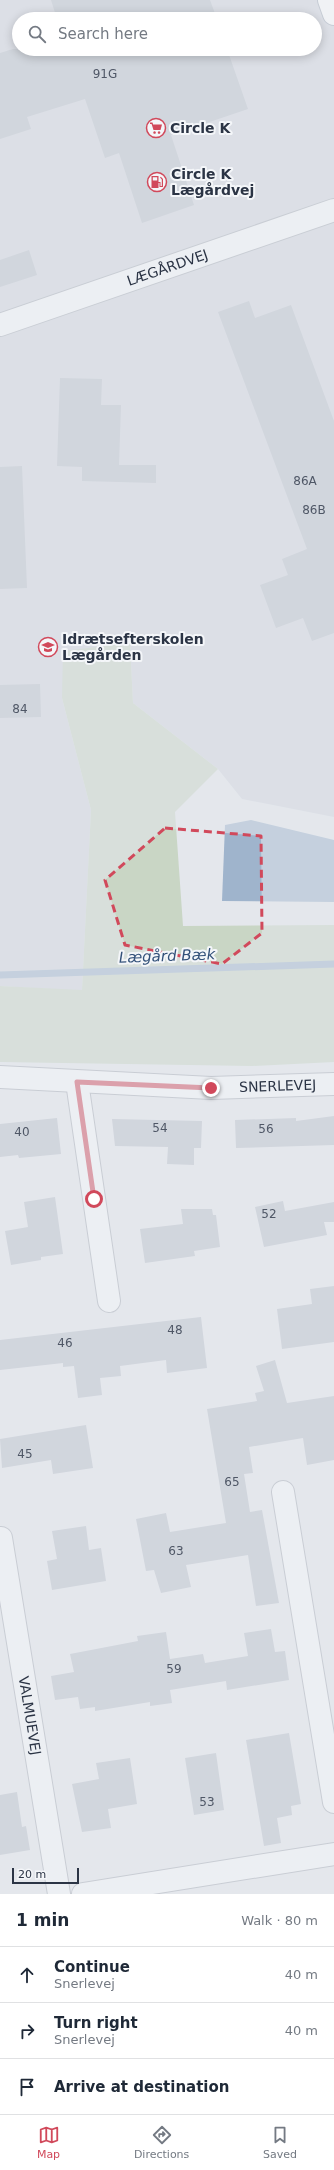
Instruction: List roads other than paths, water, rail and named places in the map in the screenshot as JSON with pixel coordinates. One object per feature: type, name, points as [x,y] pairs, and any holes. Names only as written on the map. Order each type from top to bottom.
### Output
[{"type":"main road","points":[[329,0],[334,14]]},
{"type":"street","name":"LÆGÅRDVEJ","points":[[0,325],[334,210]]},
{"type":"street","name":"SNERLEVEJ","points":[[0,1078],[211,1088],[334,1084]]},
{"type":"street","points":[[77,1082],[109,1301]]},
{"type":"street","points":[[283,1492],[334,1802]]},
{"type":"street","name":"VALMUEVEJ","points":[[1,1538],[60,1894]]},
{"type":"street","points":[[83,1894],[334,1854]]},
{"type":"water","points":[[251,820],[334,840],[334,902],[222,901],[225,825]]},
{"type":"waterway","name":"Lægård Bæk","points":[[0,975],[334,964]]},
{"type":"place","name":"Circle K","points":[[156,128]]},
{"type":"place","name":"Circle K Lægårdvej","points":[[157,182]]},
{"type":"place","name":"Idrætsefterskolen Lægården","points":[[48,647]]}]
